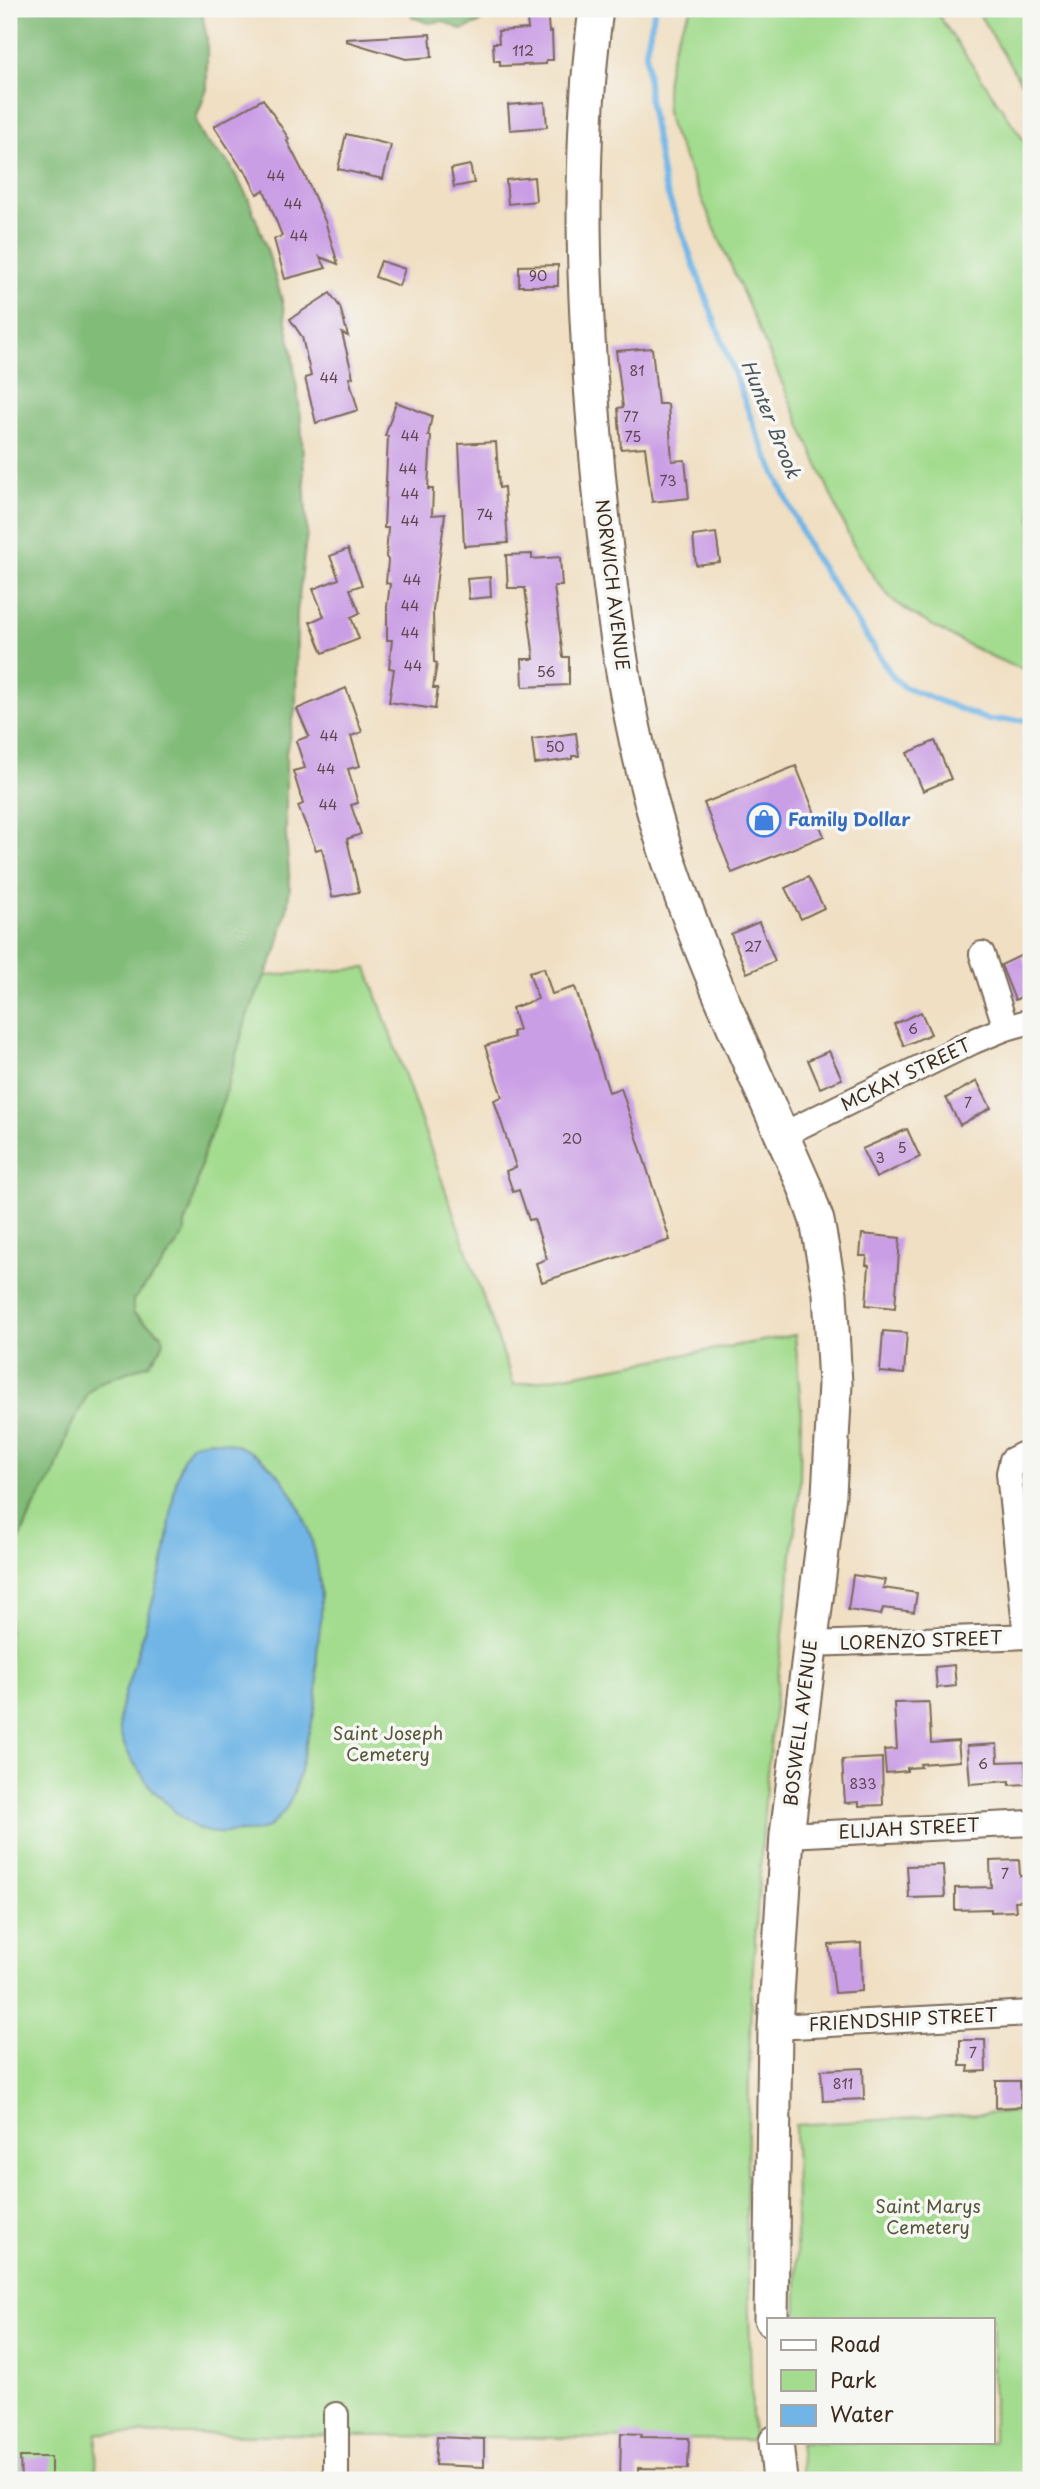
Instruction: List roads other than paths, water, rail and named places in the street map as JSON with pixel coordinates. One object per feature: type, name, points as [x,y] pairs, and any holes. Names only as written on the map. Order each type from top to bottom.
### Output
[{"type":"main road","name":"NORWICH AVENUE","points":[[596,9],[587,106],[585,271],[591,393],[618,653],[639,757],[673,873],[706,958],[782,1135]]},
{"type":"main road","name":"BOSWELL AVENUE","points":[[771,2318],[775,2027],[787,1835],[829,1494],[835,1384],[830,1293],[817,1222],[782,1135]]},
{"type":"main road","points":[[776,2444],[780,2480]]},
{"type":"street","points":[[982,954],[1006,1028]]},
{"type":"street","name":"MCKAY STREET","points":[[782,1135],[1006,1028],[1031,1021]]},
{"type":"street","points":[[1029,1636],[1009,1473],[1012,1460],[1022,1455],[1031,1455]]},
{"type":"street","name":"LORENZO STREET","points":[[810,1644],[1029,1636]]},
{"type":"street","name":"ELIJAH STREET","points":[[787,1835],[1031,1824]]},
{"type":"street","name":"FRIENDSHIP STREET","points":[[775,2027],[1031,2013]]},
{"type":"street","points":[[336,2415],[336,2480]]},
{"type":"water","points":[[211,1440],[240,1447],[264,1461],[283,1481],[298,1505],[309,1533],[321,1591],[314,1716],[296,1785],[280,1817],[268,1827],[253,1832],[208,1832],[184,1819],[145,1779],[128,1753],[120,1729],[119,1718],[124,1695],[165,1555],[180,1467],[192,1444]]},
{"type":"waterway","name":"Hunter Brook","points":[[655,9],[646,50],[649,99],[664,185],[757,434],[810,550],[893,677],[904,687],[988,720],[1031,720]]},
{"type":"place","name":"Family Dollar","points":[[764,820]]},
{"type":"park label","name":"Saint Joseph Cemetery","points":[[388,1744]]},
{"type":"park label","name":"Saint Marys Cemetery","points":[[928,2217]]}]
